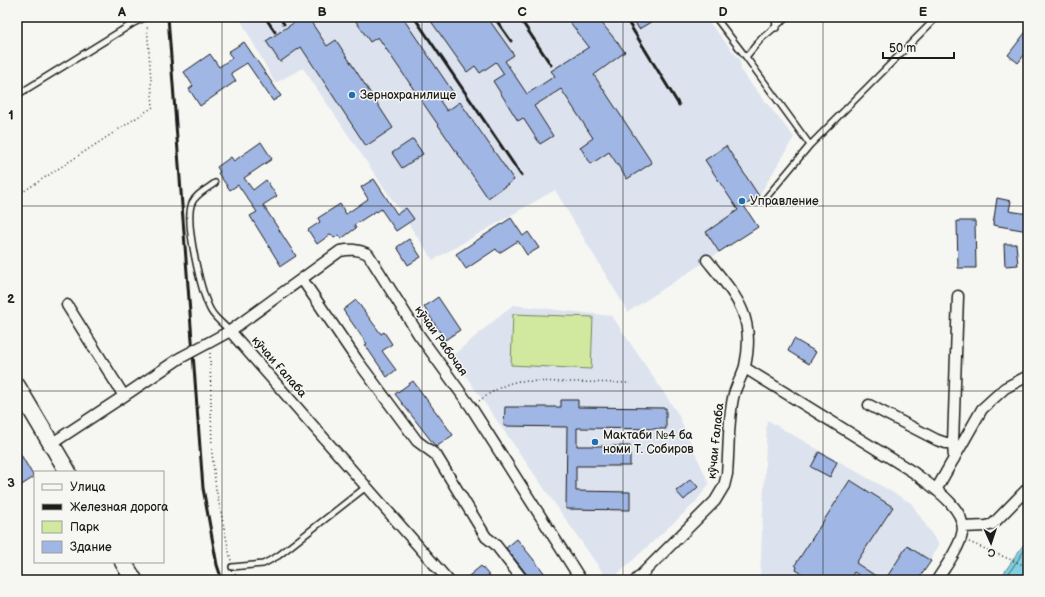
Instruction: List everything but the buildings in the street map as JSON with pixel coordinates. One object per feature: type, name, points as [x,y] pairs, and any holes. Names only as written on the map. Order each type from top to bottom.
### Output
[{"type":"main road","points":[[17,386],[67,471]]},
{"type":"main road","points":[[124,563],[134,580]]},
{"type":"street","name":"кӯчаи Рабочая","points":[[230,331],[340,251],[350,249],[360,250],[368,254],[419,335],[471,407],[581,580]]},
{"type":"street","name":"кӯчаи Ғалаба","points":[[636,580],[715,501],[724,486],[727,474],[733,397],[744,368],[748,333],[743,312],[734,293],[706,260]]},
{"type":"street","points":[[302,279],[357,360],[416,441],[436,455],[486,537],[495,544],[523,580]]},
{"type":"street","points":[[954,459],[953,443],[958,296]]},
{"type":"street","points":[[67,305],[124,396]]},
{"type":"street","points":[[51,444],[180,358],[230,331]]},
{"type":"street","name":"кӯчаи Ғалаба","points":[[230,331],[448,580]]},
{"type":"street","points":[[744,368],[913,472],[936,490],[950,504],[960,516],[963,527],[961,538],[937,580]]},
{"type":"street","points":[[936,490],[982,409],[1005,388],[1028,376]]},
{"type":"street","points":[[869,405],[937,440],[946,443],[953,443]]},
{"type":"street","points":[[963,527],[986,526],[993,524],[1028,488]]},
{"type":"lane","points":[[17,95],[132,24],[146,17]]},
{"type":"lane","points":[[715,17],[810,145]]},
{"type":"lane","points":[[775,17],[776,28]]},
{"type":"lane","points":[[746,57],[761,39],[776,28],[786,17]]},
{"type":"lane","points":[[765,198],[810,145],[937,17]]},
{"type":"lane","points":[[215,183],[194,199],[189,214],[201,287],[211,312],[230,331]]},
{"type":"lane","points":[[232,567],[263,564],[278,556],[366,487]]},
{"type":"path","points":[[18,195],[153,107],[146,17]]},
{"type":"path","points":[[209,342],[212,453],[216,489],[232,567],[237,580]]},
{"type":"path","points":[[482,399],[500,387],[519,381],[630,382]]},
{"type":"path","points":[[970,542],[1028,568]]},
{"type":"shaded area","points":[[239,17],[705,17],[740,60],[741,71],[794,137],[759,196],[744,206],[758,227],[628,312],[555,190],[433,260],[303,68],[275,83]]},
{"type":"shaded area","points":[[513,305],[612,316],[678,414],[709,484],[694,504],[611,580],[608,580],[452,356]]},
{"type":"shaded area","points":[[767,420],[911,503],[939,545],[918,580],[760,580]]},
{"type":"green space","points":[[513,314],[593,317],[591,369],[511,365]]},
{"type":"water","points":[[1028,535],[1028,580],[999,580],[1026,541]]},
{"type":"railway","points":[[168,17],[203,488],[217,565],[222,580]]},
{"type":"railway","points":[[265,17],[275,32]]},
{"type":"railway","points":[[279,17],[284,24]]},
{"type":"railway","points":[[414,17],[521,175]]},
{"type":"railway","points":[[494,17],[511,41]]},
{"type":"railway","points":[[519,17],[551,65]]},
{"type":"railway","points":[[625,17],[679,105]]},
{"type":"place","name":"Зернохранилище","points":[[352,95]]},
{"type":"place","name":"Управление","points":[[742,201]]},
{"type":"place","name":"Мактаби №4 ба номи Т. Собиров","points":[[595,442]]}]
